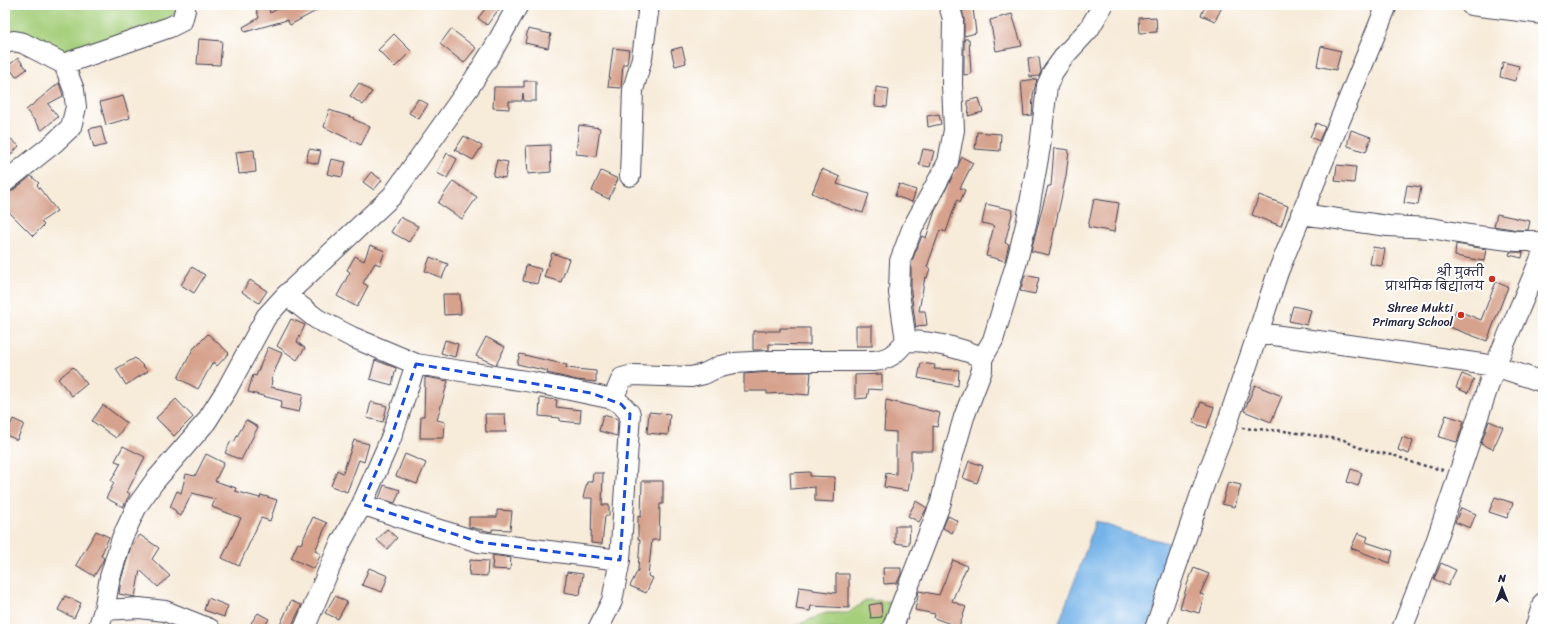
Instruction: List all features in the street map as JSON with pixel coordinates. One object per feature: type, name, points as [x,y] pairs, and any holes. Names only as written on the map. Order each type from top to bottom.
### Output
[{"type":"street","points":[[64,64],[170,27],[182,21],[185,5]]},
{"type":"street","points":[[98,629],[104,610],[110,577],[122,538],[137,506],[159,476],[206,422],[227,389],[266,317],[286,295],[392,196],[468,89],[493,50],[518,5]]},
{"type":"street","points":[[630,176],[633,90],[642,58],[649,5]]},
{"type":"street","points":[[612,399],[622,378],[633,375],[691,377],[704,374],[720,366],[734,363],[770,361],[874,361],[886,359],[895,354],[906,341],[899,293],[900,261],[912,229],[948,162],[954,130],[952,84],[953,19],[949,5]]},
{"type":"street","points":[[892,629],[942,502],[947,476],[964,417],[982,370],[982,359],[992,340],[1017,261],[1028,220],[1040,147],[1047,86],[1053,72],[1066,54],[1089,29],[1103,5]]},
{"type":"street","points":[[1155,629],[1209,470],[1226,427],[1278,272],[1388,5]]},
{"type":"street","points":[[1471,5],[1543,14]]},
{"type":"street","points":[[5,43],[14,41],[23,43],[64,64],[74,90],[76,108],[71,126],[54,143],[5,182]]},
{"type":"street","points":[[1301,214],[1388,226],[1431,228],[1476,236],[1517,241],[1532,241],[1543,246]]},
{"type":"street","points":[[1402,629],[1435,545],[1495,366],[1543,253]]},
{"type":"street","points":[[286,295],[316,319],[352,337],[416,364],[532,382],[591,393],[612,399],[621,404],[630,414],[620,560],[612,601],[598,629]]},
{"type":"street","points":[[1258,333],[1495,366],[1543,382]]},
{"type":"street","points":[[906,341],[914,341],[973,353],[982,359]]},
{"type":"street","points":[[304,629],[339,546],[362,504],[391,438],[416,364]]},
{"type":"street","points":[[362,504],[479,542],[620,560]]},
{"type":"street","points":[[1534,629],[1543,604]]},
{"type":"street","points":[[104,610],[139,608],[165,611],[210,629]]},
{"type":"path","points":[[1226,427],[1284,430],[1344,440],[1371,451],[1396,456],[1435,469],[1459,473]]},
{"type":"highlighted area","points":[[416,364],[591,393],[621,404],[630,414],[620,560],[479,542],[362,504],[391,438]]},
{"type":"green space","points":[[5,5],[177,5],[175,15],[157,26],[59,54],[5,37]]},
{"type":"green space","points":[[867,600],[895,602],[886,629],[797,629],[797,625],[826,613],[848,613]]},
{"type":"water","points":[[1095,521],[1133,534],[1177,545],[1148,629],[1060,629],[1058,626]]},
{"type":"building","points":[[255,5],[268,5],[270,13],[285,5],[327,5],[290,25],[287,20],[245,32],[243,27],[259,18]]},
{"type":"building","points":[[488,5],[502,5],[487,25],[478,18]]},
{"type":"building","points":[[1206,5],[1223,5],[1215,21],[1201,15]]},
{"type":"building","points":[[973,8],[976,33],[964,36],[964,19],[962,10]]},
{"type":"building","points":[[1012,14],[1022,46],[996,51],[990,20]]},
{"type":"building","points":[[1156,17],[1157,32],[1140,33],[1139,18]]},
{"type":"building","points":[[451,29],[476,48],[464,63],[440,44]]},
{"type":"building","points":[[528,29],[551,34],[548,48],[525,43]]},
{"type":"building","points":[[394,34],[411,51],[395,67],[378,50]]},
{"type":"building","points":[[199,39],[222,41],[220,65],[197,64]]},
{"type":"building","points":[[964,39],[969,39],[971,74],[964,75]]},
{"type":"building","points":[[1321,46],[1341,51],[1336,70],[1317,66]]},
{"type":"building","points":[[682,47],[686,63],[675,66],[671,50]]},
{"type":"building","points":[[613,48],[629,50],[627,64],[623,64],[621,88],[608,87]]},
{"type":"building","points":[[1039,57],[1041,72],[1039,76],[1030,77],[1028,58]]},
{"type":"building","points":[[18,58],[27,69],[16,77],[8,66]]},
{"type":"building","points":[[1503,62],[1519,66],[1515,81],[1500,77]]},
{"type":"building","points":[[1037,79],[1033,95],[1032,115],[1024,116],[1021,81]]},
{"type":"building","points":[[524,81],[536,81],[536,101],[524,101],[523,93],[522,101],[509,101],[509,109],[493,108],[494,87],[524,87]]},
{"type":"building","points":[[59,83],[63,96],[48,104],[58,117],[42,130],[26,110]]},
{"type":"building","points":[[359,83],[372,92],[363,105],[350,96]]},
{"type":"building","points":[[876,87],[889,89],[887,107],[875,106]]},
{"type":"building","points":[[123,96],[130,118],[106,125],[100,102]]},
{"type":"building","points":[[979,98],[983,112],[968,116],[969,108],[967,101]]},
{"type":"building","points":[[418,99],[428,104],[419,119],[409,113]]},
{"type":"building","points":[[329,110],[354,118],[353,119],[370,127],[361,145],[324,127]]},
{"type":"building","points":[[939,114],[941,124],[928,127],[927,116]]},
{"type":"building","points":[[1316,123],[1325,127],[1319,141],[1310,137]]},
{"type":"building","points":[[579,125],[600,128],[596,156],[576,154]]},
{"type":"building","points":[[101,126],[106,145],[94,148],[89,129]]},
{"type":"building","points":[[1351,130],[1371,137],[1366,152],[1348,146]]},
{"type":"building","points":[[977,132],[1001,134],[1000,151],[975,149]]},
{"type":"building","points":[[464,136],[482,146],[473,160],[455,150]]},
{"type":"building","points":[[11,139],[19,146],[5,161],[5,145]]},
{"type":"building","points":[[550,145],[551,172],[528,174],[526,146]]},
{"type":"building","points":[[1054,148],[1069,150],[1066,176],[1049,255],[1031,251],[1048,186],[1051,186]]},
{"type":"building","points":[[309,149],[321,151],[318,164],[306,161]]},
{"type":"building","points":[[923,149],[934,151],[930,167],[919,165]]},
{"type":"building","points":[[254,150],[256,172],[239,174],[236,152]]},
{"type":"building","points":[[447,153],[457,159],[447,178],[437,173]]},
{"type":"building","points":[[962,157],[973,163],[960,188],[965,190],[960,202],[957,200],[946,232],[940,230],[927,267],[930,268],[927,278],[925,277],[919,311],[925,311],[927,325],[917,326],[916,328],[911,292],[911,263],[922,236],[926,238],[935,211]]},
{"type":"building","points":[[331,159],[346,162],[342,177],[327,174]]},
{"type":"building","points":[[497,160],[508,162],[505,178],[493,176]]},
{"type":"building","points":[[1337,165],[1356,167],[1354,183],[1335,181]]},
{"type":"building","points":[[822,169],[840,177],[837,184],[869,194],[863,213],[844,207],[812,193]]},
{"type":"building","points":[[601,171],[618,179],[609,199],[592,191]]},
{"type":"building","points":[[371,172],[382,180],[374,190],[363,182]]},
{"type":"building","points":[[31,176],[39,183],[37,185],[57,211],[41,222],[44,225],[33,236],[5,208],[5,194],[12,191]]},
{"type":"building","points":[[453,181],[477,197],[462,219],[438,203]]},
{"type":"building","points":[[899,184],[916,190],[912,202],[895,196]]},
{"type":"building","points":[[1407,185],[1421,187],[1418,205],[1404,203]]},
{"type":"building","points":[[1259,195],[1288,206],[1281,226],[1252,215]]},
{"type":"building","points":[[1094,199],[1119,203],[1114,232],[1088,227]]},
{"type":"building","points":[[986,204],[1013,210],[1005,243],[1009,244],[1005,261],[986,256],[994,226],[982,223]]},
{"type":"building","points":[[1497,214],[1530,221],[1528,230],[1494,226]]},
{"type":"building","points":[[400,217],[418,226],[409,242],[391,232]]},
{"type":"building","points":[[1456,244],[1486,249],[1484,261],[1455,256]]},
{"type":"building","points":[[370,245],[385,251],[380,265],[375,263],[363,283],[368,286],[357,307],[337,296],[350,272],[347,270],[355,256],[364,261]]},
{"type":"building","points":[[1373,247],[1385,249],[1382,266],[1370,264]]},
{"type":"building","points":[[1510,252],[1523,252],[1522,258],[1509,255]]},
{"type":"building","points":[[552,253],[569,259],[561,282],[544,277]]},
{"type":"building","points":[[430,257],[448,264],[442,278],[425,271]]},
{"type":"building","points":[[526,265],[541,269],[537,284],[523,281]]},
{"type":"building","points":[[192,267],[205,275],[194,293],[181,285]]},
{"type":"building","points":[[1025,275],[1039,278],[1035,294],[1020,291]]},
{"type":"building","points":[[250,280],[267,291],[259,303],[242,292]]},
{"type":"building","name":"Shree Mukti Primary School","points":[[1496,282],[1508,287],[1487,341],[1449,327],[1456,310],[1481,320]]},
{"type":"building","points":[[443,294],[460,294],[461,314],[444,315]]},
{"type":"building","points":[[1293,306],[1311,310],[1307,325],[1289,321]]},
{"type":"building","points":[[291,319],[305,325],[297,342],[305,348],[297,360],[277,346]]},
{"type":"building","points":[[856,326],[872,326],[872,346],[856,346]]},
{"type":"building","points":[[780,328],[810,328],[810,345],[769,344],[769,350],[753,350],[753,331],[780,331]]},
{"type":"building","points":[[208,334],[229,353],[217,366],[213,362],[198,389],[178,378],[193,349]]},
{"type":"building","points":[[486,337],[505,347],[496,365],[476,356]]},
{"type":"building","points":[[445,340],[458,344],[455,357],[441,353]]},
{"type":"building","points":[[268,347],[282,353],[271,380],[271,387],[303,394],[299,412],[280,408],[282,401],[248,392],[253,375],[256,376]]},
{"type":"building","points":[[520,354],[567,365],[566,368],[596,371],[596,382],[577,380],[547,373],[548,371],[517,364]]},
{"type":"building","points":[[135,358],[148,371],[126,385],[116,369]]},
{"type":"building","points":[[375,360],[396,368],[392,385],[370,379]]},
{"type":"building","points":[[921,363],[935,365],[934,369],[959,370],[958,386],[918,378]]},
{"type":"building","points":[[73,367],[87,384],[72,396],[58,379]]},
{"type":"building","points":[[770,372],[811,372],[809,395],[785,393],[767,394],[767,391],[744,391],[744,374]]},
{"type":"building","points":[[882,374],[882,390],[869,389],[867,398],[855,399],[855,375]]},
{"type":"building","points":[[1462,374],[1474,379],[1468,393],[1456,388]]},
{"type":"building","points":[[425,377],[448,381],[437,420],[445,422],[444,438],[420,438],[421,416],[424,416]]},
{"type":"building","points":[[1255,385],[1282,396],[1271,422],[1244,411]]},
{"type":"building","points":[[540,398],[557,400],[556,407],[581,410],[580,423],[560,421],[560,418],[539,416]]},
{"type":"building","points":[[176,399],[193,417],[174,436],[156,418]]},
{"type":"building","points":[[886,400],[940,413],[937,427],[933,426],[933,451],[911,451],[911,473],[908,491],[884,487],[886,473],[896,475],[896,432],[884,431]]},
{"type":"building","points":[[371,402],[387,406],[383,422],[367,418]]},
{"type":"building","points":[[1201,402],[1214,407],[1207,428],[1193,423]]},
{"type":"building","points":[[103,405],[127,423],[116,438],[92,421]]},
{"type":"building","points":[[649,412],[670,414],[668,435],[647,433]]},
{"type":"building","points":[[485,414],[505,414],[506,432],[486,432]]},
{"type":"building","points":[[603,415],[618,419],[617,436],[599,431]]},
{"type":"building","points":[[1446,415],[1464,421],[1457,442],[1439,437]]},
{"type":"building","points":[[13,419],[24,424],[17,440],[6,435]]},
{"type":"building","points":[[246,420],[258,427],[241,460],[225,453],[231,441],[234,442]]},
{"type":"building","points":[[1489,421],[1503,427],[1493,449],[1481,444]]},
{"type":"building","points":[[1402,437],[1413,441],[1409,454],[1398,450]]},
{"type":"building","points":[[354,440],[369,444],[364,462],[359,460],[347,492],[331,486],[337,470],[343,473]]},
{"type":"building","points":[[123,446],[145,457],[127,492],[130,494],[123,507],[106,498],[114,483],[111,481],[121,463],[115,461]]},
{"type":"building","points":[[206,454],[224,463],[215,481],[236,488],[235,491],[260,498],[261,495],[277,500],[270,521],[261,518],[239,566],[222,558],[241,518],[212,507],[215,499],[192,493],[181,516],[176,514],[176,511],[170,507],[177,491],[181,493],[186,474],[195,476]]},
{"type":"building","points":[[405,454],[426,463],[417,484],[396,476]]},
{"type":"building","points":[[969,461],[983,466],[977,483],[963,478]]},
{"type":"building","points":[[1351,469],[1362,473],[1358,486],[1347,482]]},
{"type":"building","points":[[810,472],[810,476],[835,477],[834,502],[815,501],[815,487],[791,489],[790,473]]},
{"type":"building","points":[[593,473],[603,473],[602,505],[609,505],[609,516],[605,516],[602,544],[591,543],[592,498],[583,498],[587,482],[592,482]]},
{"type":"building","points":[[642,481],[663,481],[663,504],[660,504],[659,540],[652,540],[648,576],[653,578],[646,593],[630,586],[638,570],[640,540],[638,539],[638,516],[641,517]]},
{"type":"building","points":[[1228,482],[1241,485],[1235,507],[1222,504]]},
{"type":"building","points":[[384,485],[400,490],[395,503],[379,498]]},
{"type":"building","points":[[1495,497],[1513,503],[1507,518],[1489,512]]},
{"type":"building","points":[[916,501],[927,508],[919,522],[908,516]]},
{"type":"building","points":[[1461,508],[1476,514],[1470,528],[1455,522]]},
{"type":"building","points":[[497,510],[512,511],[510,530],[492,529],[492,532],[469,527],[469,517],[497,517]]},
{"type":"building","points":[[948,516],[958,521],[952,533],[943,528]]},
{"type":"building","points":[[313,517],[327,523],[315,551],[321,554],[314,569],[291,558],[298,543],[301,544]]},
{"type":"building","points":[[895,526],[910,526],[909,545],[895,543]]},
{"type":"building","points":[[387,529],[397,538],[387,549],[377,540]]},
{"type":"building","points":[[96,531],[109,537],[101,556],[104,558],[103,561],[94,576],[76,565]]},
{"type":"building","points":[[1358,533],[1368,537],[1366,542],[1393,551],[1390,563],[1351,548]]},
{"type":"building","points":[[140,535],[159,548],[152,559],[170,576],[158,587],[140,570],[135,597],[119,594],[121,580],[131,546]]},
{"type":"building","points":[[493,555],[511,558],[510,570],[492,569]]},
{"type":"building","points":[[470,560],[488,561],[487,576],[469,575]]},
{"type":"building","points":[[953,560],[967,566],[952,601],[966,607],[959,627],[934,618],[935,614],[915,610],[919,591],[939,595]]},
{"type":"building","points":[[1441,563],[1456,570],[1448,586],[1434,579]]},
{"type":"building","points":[[369,568],[388,576],[382,592],[362,585]]},
{"type":"building","points":[[883,568],[901,568],[901,574],[897,583],[884,584]]},
{"type":"building","points":[[1194,568],[1209,574],[1200,594],[1204,595],[1199,613],[1180,608]]},
{"type":"building","points":[[567,572],[583,574],[580,595],[564,592]]},
{"type":"building","points":[[836,574],[849,574],[849,608],[811,606],[810,611],[796,609],[799,587],[836,593]]},
{"type":"building","points":[[65,596],[81,603],[74,618],[58,610]]},
{"type":"building","points":[[335,596],[347,602],[338,619],[325,613]]},
{"type":"building","points":[[208,598],[228,606],[224,617],[204,610]]},
{"type":"building","points":[[291,601],[301,605],[301,607],[290,629],[278,629]]},
{"type":"building","points":[[881,603],[882,617],[871,618],[869,605]]},
{"type":"building","points":[[258,613],[269,619],[263,629],[260,629],[251,623]]},
{"type":"place","name":"श्री मुक्ती प्राथमिक बिद्यालय","points":[[1492,279]]},
{"type":"place","name":"Shree Mukti Primary School","points":[[1461,315]]}]
